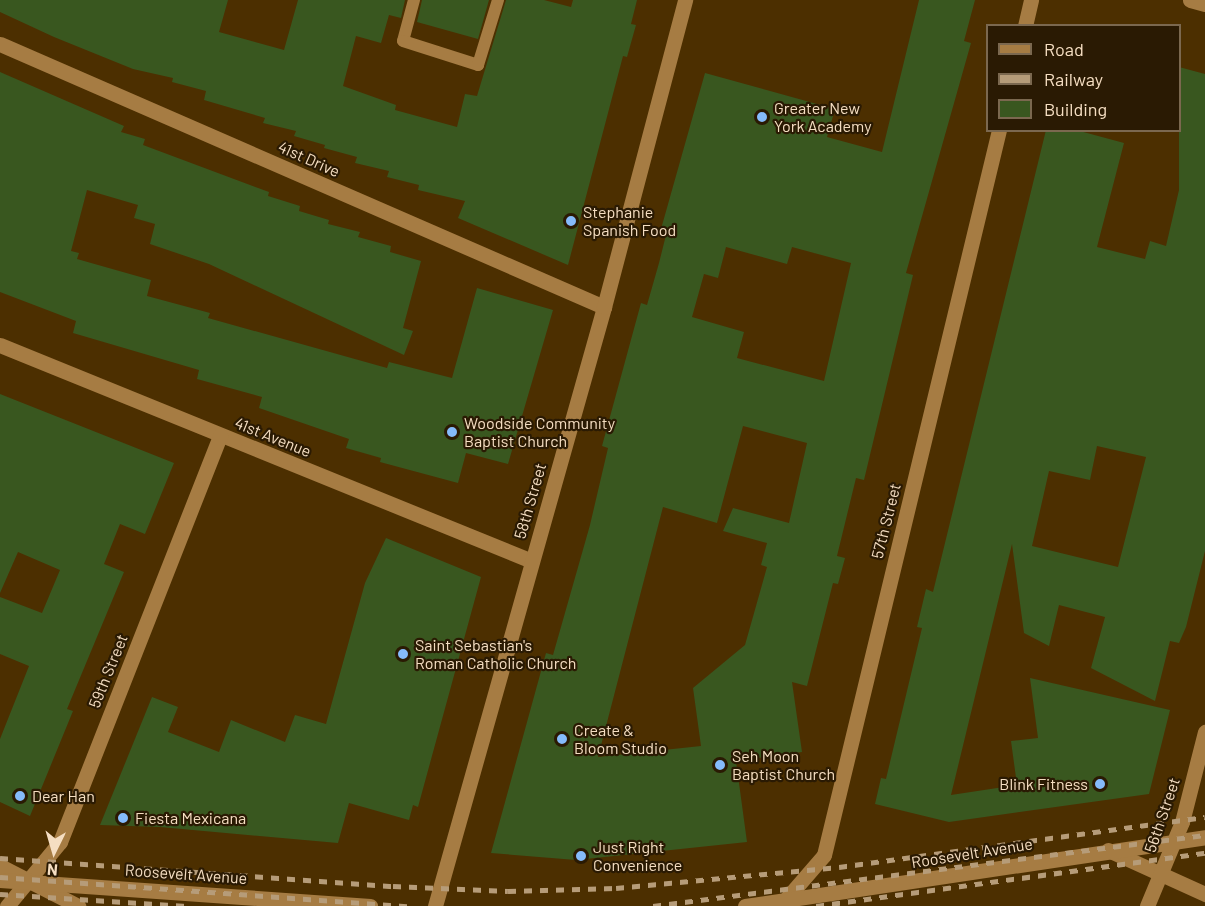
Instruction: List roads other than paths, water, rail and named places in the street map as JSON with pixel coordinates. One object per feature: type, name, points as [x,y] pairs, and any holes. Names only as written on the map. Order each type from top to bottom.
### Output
[{"type":"street","name":"58th Street","points":[[435,906],[604,307],[685,0]]},
{"type":"street","points":[[1025,24],[1031,0]]},
{"type":"street","points":[[1190,0],[1205,4]]},
{"type":"street","name":"41st Drive","points":[[0,44],[604,307]]},
{"type":"street","name":"57th Street","points":[[783,903],[824,855],[999,132]]},
{"type":"street","name":"41st Avenue","points":[[0,345],[532,561]]},
{"type":"street","name":"59th Street","points":[[7,906],[60,842],[220,435]]},
{"type":"street","name":"56th Street","points":[[1147,906],[1174,842],[1205,732]]},
{"type":"street","name":"Roosevelt Avenue","points":[[745,906],[783,903],[1108,850],[1205,837]]},
{"type":"street","points":[[1108,850],[1205,894]]},
{"type":"street","points":[[0,866],[78,906]]},
{"type":"street","name":"Roosevelt Avenue","points":[[0,880],[370,906]]},
{"type":"lane","points":[[414,0],[403,41],[478,66],[498,0]]},
{"type":"railway","points":[[0,858],[393,886],[508,891],[616,888],[839,867],[1205,817]]},
{"type":"railway","points":[[653,906],[1205,835]]},
{"type":"railway","points":[[816,906],[1205,853]]},
{"type":"railway","points":[[0,877],[407,906]]},
{"type":"railway","points":[[0,894],[187,906]]},
{"type":"place","name":"Greater New York Academy","points":[[762,117]]},
{"type":"place","name":"Stephanie Spanish Food","points":[[571,221]]},
{"type":"place","name":"Woodside Community Baptist Church","points":[[452,432]]},
{"type":"place","name":"Saint Sebastian's Roman Catholic Church","points":[[403,654]]},
{"type":"place","name":"Create & Bloom Studio","points":[[562,739]]},
{"type":"place","name":"Seh Moon Baptist Church","points":[[720,765]]},
{"type":"place","name":"Blink Fitness","points":[[1100,784]]},
{"type":"place","name":"Dear Han","points":[[20,796]]},
{"type":"place","name":"Fiesta Mexicana","points":[[123,818]]},
{"type":"place","name":"Just Right Convenience","points":[[581,856]]}]
